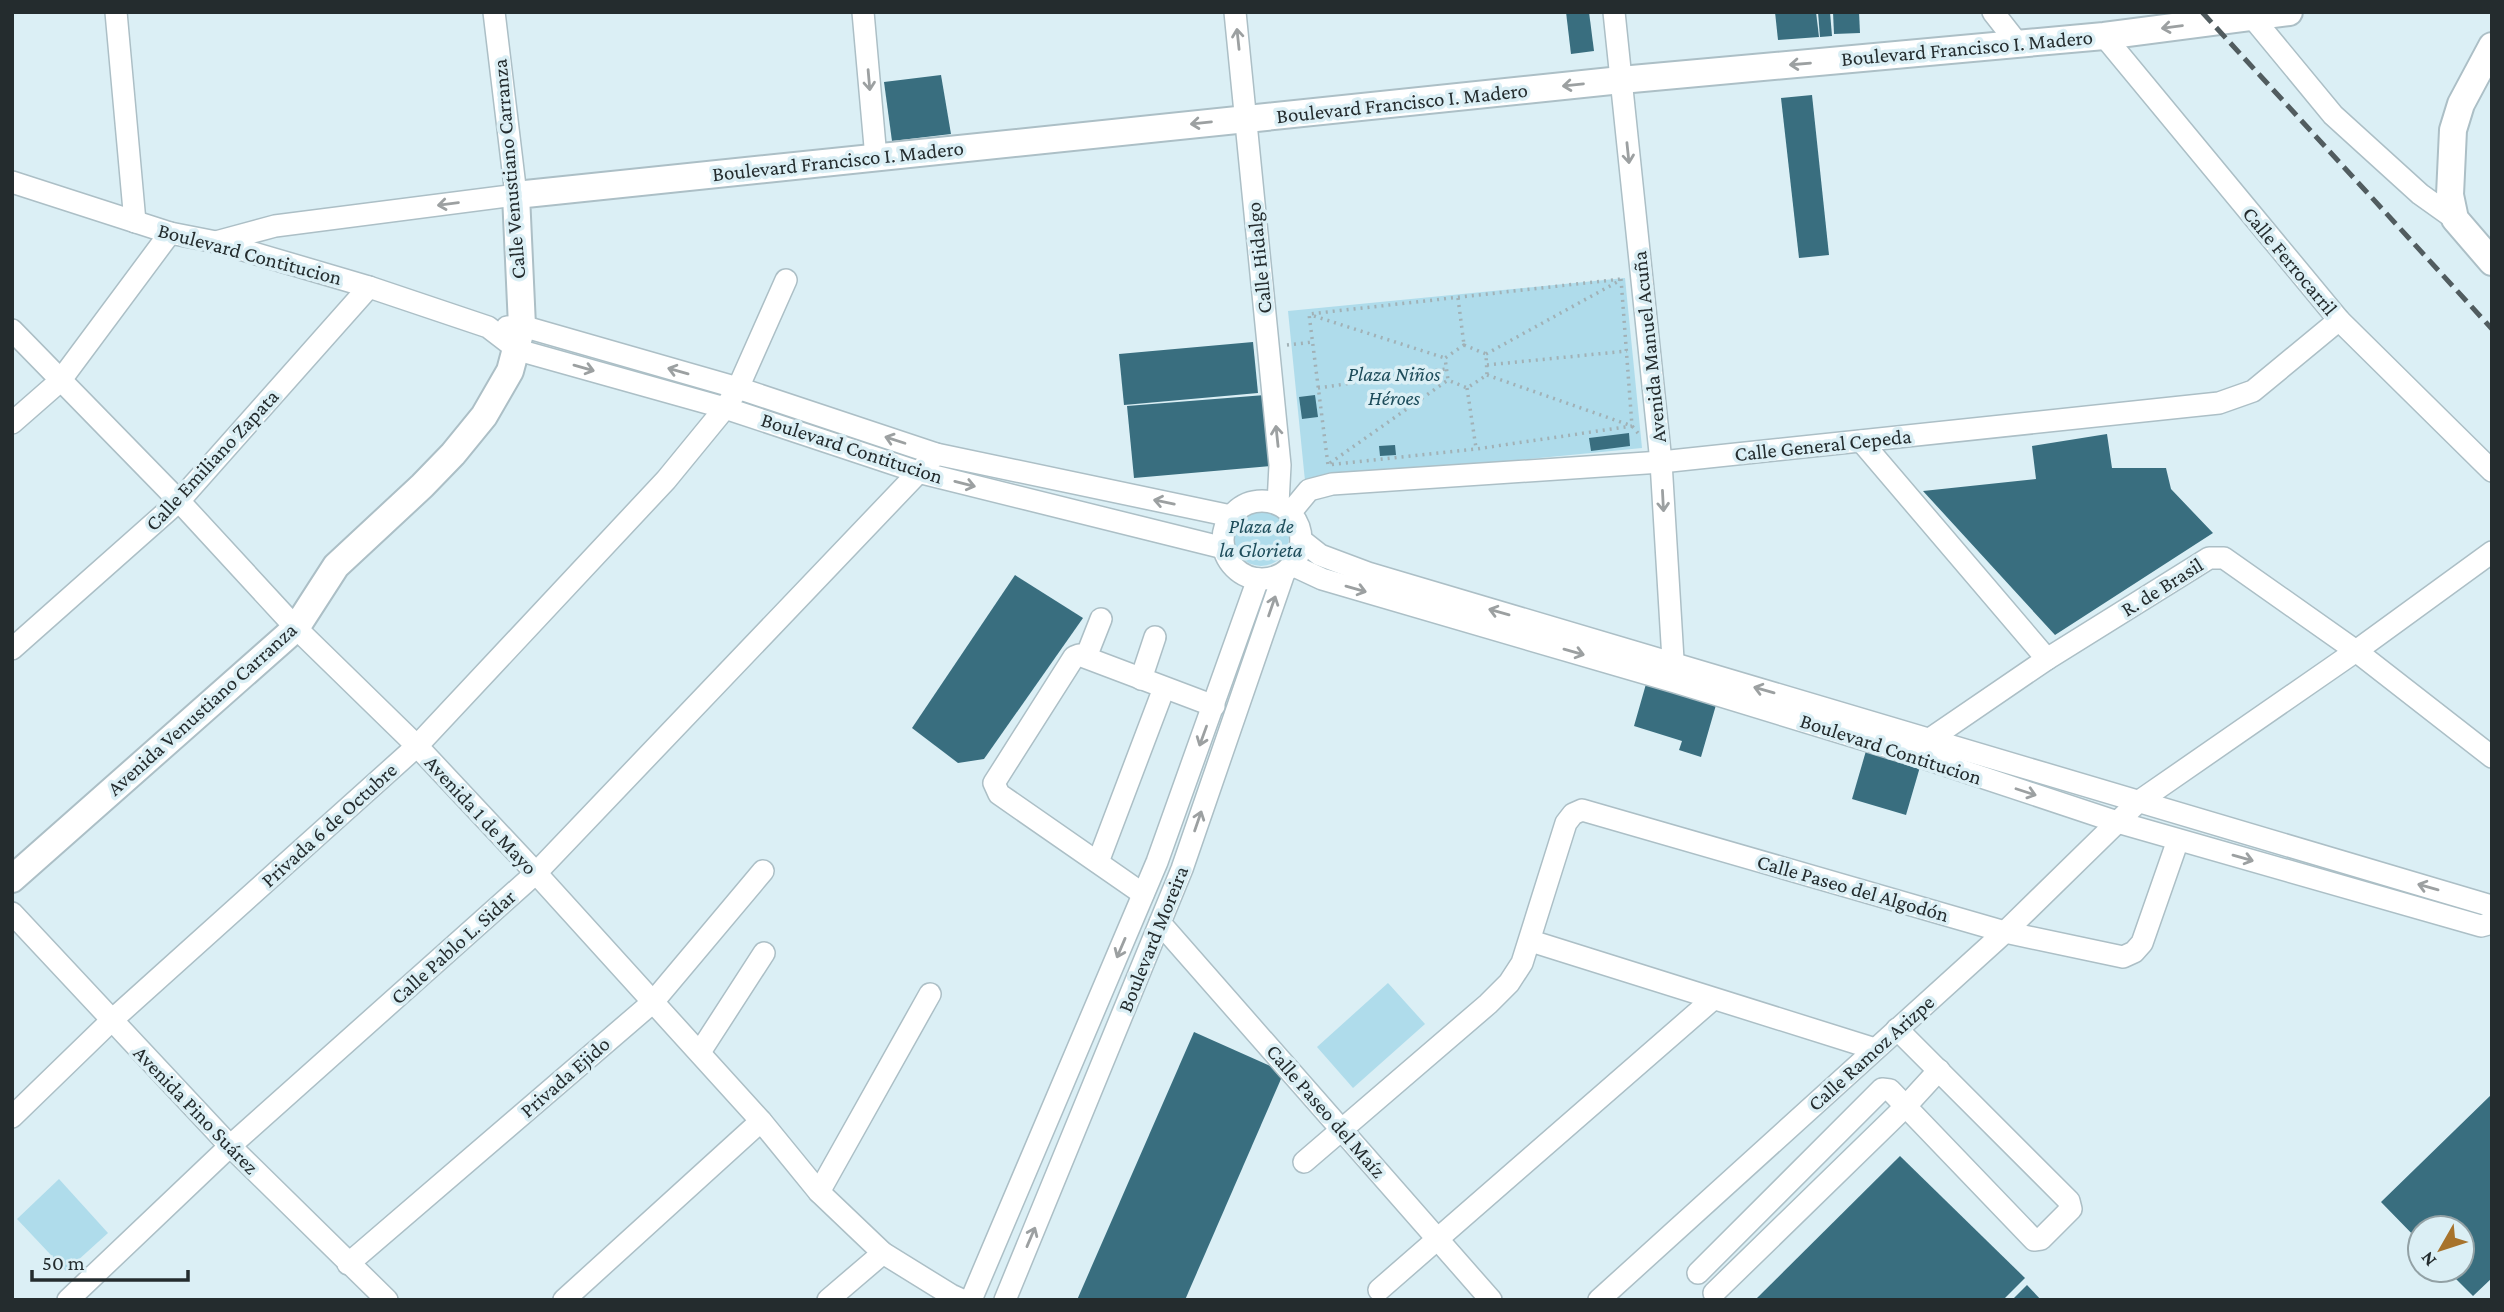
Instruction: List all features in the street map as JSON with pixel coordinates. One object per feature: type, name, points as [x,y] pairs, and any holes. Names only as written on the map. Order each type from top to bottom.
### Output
[{"type":"main road","name":"Boulevard Francisco I. Madero","points":[[516,195],[1621,80],[2104,36],[2289,12]]},
{"type":"main road","points":[[2492,46],[2461,104],[2453,130],[2450,195],[2455,219],[2492,262]]},
{"type":"main road","name":"Calle Venustiano Carranza","points":[[516,195],[520,338]]},
{"type":"main road","name":"Avenida Venustiano Carranza","points":[[12,879],[296,628],[336,566],[422,486],[476,425],[501,390],[520,338]]},
{"type":"street","points":[[116,12],[135,222]]},
{"type":"street","name":"Calle Venustiano Carranza","points":[[494,12],[516,195]]},
{"type":"street","points":[[863,12],[876,158]]},
{"type":"street","name":"Calle Hidalgo","points":[[1235,12],[1284,508]]},
{"type":"street","name":"Avenida Manuel Acuña","points":[[1614,12],[1621,80],[1632,280],[1661,462],[1674,673]]},
{"type":"street","points":[[1993,12],[2018,44]]},
{"type":"street","points":[[2250,15],[2333,115],[2420,194],[2455,219]]},
{"type":"street","name":"Calle Ferrocarril","points":[[2104,36],[2339,320],[2492,471]]},
{"type":"street","name":"Boulevard Contitucion","points":[[12,182],[170,233],[216,242],[369,287],[918,472],[1224,548]]},
{"type":"street","points":[[216,242],[275,226],[516,195]]},
{"type":"street","points":[[12,423],[60,381],[170,233]]},
{"type":"street","name":"Privada 6 de Octubre","points":[[12,1117],[111,1021],[417,746],[666,480],[738,388],[786,280]]},
{"type":"street","name":"Calle Emiliano Zapata","points":[[12,649],[179,501],[369,287]]},
{"type":"street","name":"Calle General Cepeda","points":[[1309,490],[1332,484],[1661,462],[2219,403],[2253,391],[2339,320]]},
{"type":"street","name":"Avenida 1 de Mayo","points":[[12,330],[179,501],[296,628],[417,746],[536,873],[700,1052],[819,1192],[883,1253],[959,1299]]},
{"type":"street","name":"Boulevard Contitucion","points":[[520,338],[738,388],[936,454],[1231,516]]},
{"type":"street","points":[[1861,440],[2047,659]]},
{"type":"street","name":"Calle Pablo L. Sidar","points":[[68,1300],[230,1146],[536,873],[936,454]]},
{"type":"street","points":[[1284,508],[1309,490]]},
{"type":"street","points":[[1266,501],[1284,508],[1298,525],[1301,540],[1299,553],[1288,569],[1272,578],[1258,579],[1242,574],[1231,563],[1224,548],[1224,532],[1231,516],[1240,507],[1252,502],[1266,501]]},
{"type":"street","name":"Boulevard Contitucion","points":[[1301,540],[1320,555],[1359,570],[2117,822],[2481,926],[2492,923]]},
{"type":"street","name":"Calle Ramoz Arizpe","points":[[1599,1300],[2005,932],[2138,802],[2356,652],[2492,552]]},
{"type":"street","name":"R. de Brasil","points":[[1930,740],[2047,659],[2209,558],[2217,557],[2224,558],[2356,652],[2492,757]]},
{"type":"street","name":"Boulevard Contitucion","points":[[1288,569],[1930,740],[2488,905],[2492,909]]},
{"type":"street","name":"Boulevard Moreira","points":[[1005,1300],[1182,869],[1288,569]]},
{"type":"street","name":"Boulevard Moreira","points":[[959,1299],[1037,1145],[1157,862],[1258,579]]},
{"type":"street","points":[[1086,657],[1101,619]]},
{"type":"street","points":[[1141,679],[1155,637]]},
{"type":"street","points":[[1143,894],[999,794],[994,783],[1073,657],[1086,657],[1214,706]]},
{"type":"street","points":[[1098,862],[1164,688]]},
{"type":"street","name":"Calle Paseo del Algodón","points":[[1531,941],[1566,823],[1573,814],[1582,810],[2005,932],[2123,957],[2142,943],[2178,840]]},
{"type":"street","points":[[1157,862],[1182,869]]},
{"type":"street","name":"Privada Ejido","points":[[348,1264],[653,1002],[763,871]]},
{"type":"street","name":"Avenida Pino Suárez","points":[[12,913],[230,1146],[387,1300]]},
{"type":"street","name":"Calle Paseo del Maíz","points":[[1160,923],[1491,1300]]},
{"type":"street","points":[[1304,1162],[1488,1004],[1516,973],[1531,941],[1875,1049]]},
{"type":"street","points":[[700,1052],[764,953]]},
{"type":"street","points":[[819,1192],[930,993]]},
{"type":"street","points":[[1379,1290],[1713,999]]},
{"type":"street","points":[[1698,1273],[1881,1089],[1890,1090],[2034,1240],[2041,1239],[2071,1209],[2069,1201],[1897,1029]]},
{"type":"street","points":[[1714,1293],[1906,1106],[1939,1070]]},
{"type":"street","points":[[1069,1071],[1096,1082]]},
{"type":"street","points":[[564,1300],[761,1121]]},
{"type":"street","points":[[1037,1145],[1066,1154]]},
{"type":"street","points":[[828,1300],[883,1253]]},
{"type":"path","points":[[1310,314],[1632,280]]},
{"type":"path","points":[[1632,280],[1627,351],[1632,426]]},
{"type":"path","points":[[1464,345],[1486,354],[1632,280]]},
{"type":"path","points":[[1458,298],[1464,345]]},
{"type":"path","points":[[1310,314],[1445,358]]},
{"type":"path","points":[[1310,314],[1328,465]]},
{"type":"path","points":[[1445,358],[1464,345]]},
{"type":"path","points":[[1487,365],[1627,351]]},
{"type":"path","points":[[1486,354],[1487,375]]},
{"type":"path","points":[[1445,358],[1448,380]]},
{"type":"path","points":[[1318,388],[1446,369]]},
{"type":"path","points":[[1487,375],[1632,426],[1661,462]]},
{"type":"path","points":[[1467,388],[1487,375]]},
{"type":"path","points":[[1448,380],[1467,388]]},
{"type":"path","points":[[1309,490],[1328,465],[1448,380]]},
{"type":"path","points":[[1467,388],[1476,449]]},
{"type":"path","points":[[1328,465],[1476,449],[1632,426]]},
{"type":"green space","name":"Plaza Niños Héroes","points":[[1625,278],[1642,448],[1305,481],[1288,311]]},
{"type":"green space","name":"Plaza de la Glorieta","points":[[1256,510],[1266,510],[1281,518],[1287,527],[1287,549],[1281,558],[1266,566],[1256,566],[1238,554],[1233,543],[1233,533],[1245,515]]},
{"type":"green space","points":[[1388,983],[1425,1024],[1353,1088],[1317,1047]]},
{"type":"green space","points":[[59,1179],[108,1233],[66,1271],[17,1219]]},
{"type":"building","points":[[1566,12],[1589,12],[1594,51],[1571,54]]},
{"type":"building","points":[[1775,12],[1816,12],[1819,37],[1778,40]]},
{"type":"building","points":[[1818,12],[1830,12],[1832,36],[1820,37]]},
{"type":"building","points":[[1833,12],[1859,12],[1860,33],[1834,34]]},
{"type":"building","points":[[941,75],[951,134],[892,141],[884,82]]},
{"type":"building","points":[[1812,95],[1829,255],[1799,258],[1781,98]]},
{"type":"building","points":[[1253,342],[1258,393],[1124,405],[1119,354]]},
{"type":"building","points":[[1265,395],[1271,466],[1134,478],[1127,406]]},
{"type":"building","points":[[1315,395],[1318,417],[1302,419],[1299,397]]},
{"type":"building","points":[[1629,433],[1630,446],[1591,451],[1589,438]]},
{"type":"building","points":[[2107,434],[2112,468],[2166,468],[2171,489],[2213,533],[2055,635],[1923,491],[2036,479],[2032,446]]},
{"type":"building","points":[[1395,445],[1396,455],[1380,456],[1379,446]]},
{"type":"building","points":[[1015,575],[1083,618],[984,759],[958,763],[912,728]]},
{"type":"building","points":[[1646,684],[1716,705],[1701,757],[1679,750],[1682,741],[1634,726]]},
{"type":"building","points":[[1868,744],[1922,760],[1906,815],[1852,799]]},
{"type":"building","points":[[1194,1032],[1284,1072],[1185,1300],[1077,1300]]},
{"type":"building","points":[[2492,1094],[2492,1278],[2473,1296],[2461,1284],[2476,1284],[2476,1214],[2406,1214],[2406,1228],[2381,1202]]},
{"type":"building","points":[[1900,1156],[2025,1278],[2003,1300],[1755,1300]]},
{"type":"building","points":[[2027,1285],[2041,1300],[2012,1300]]},
{"type":"railway","points":[[2202,12],[2492,329]]}]
